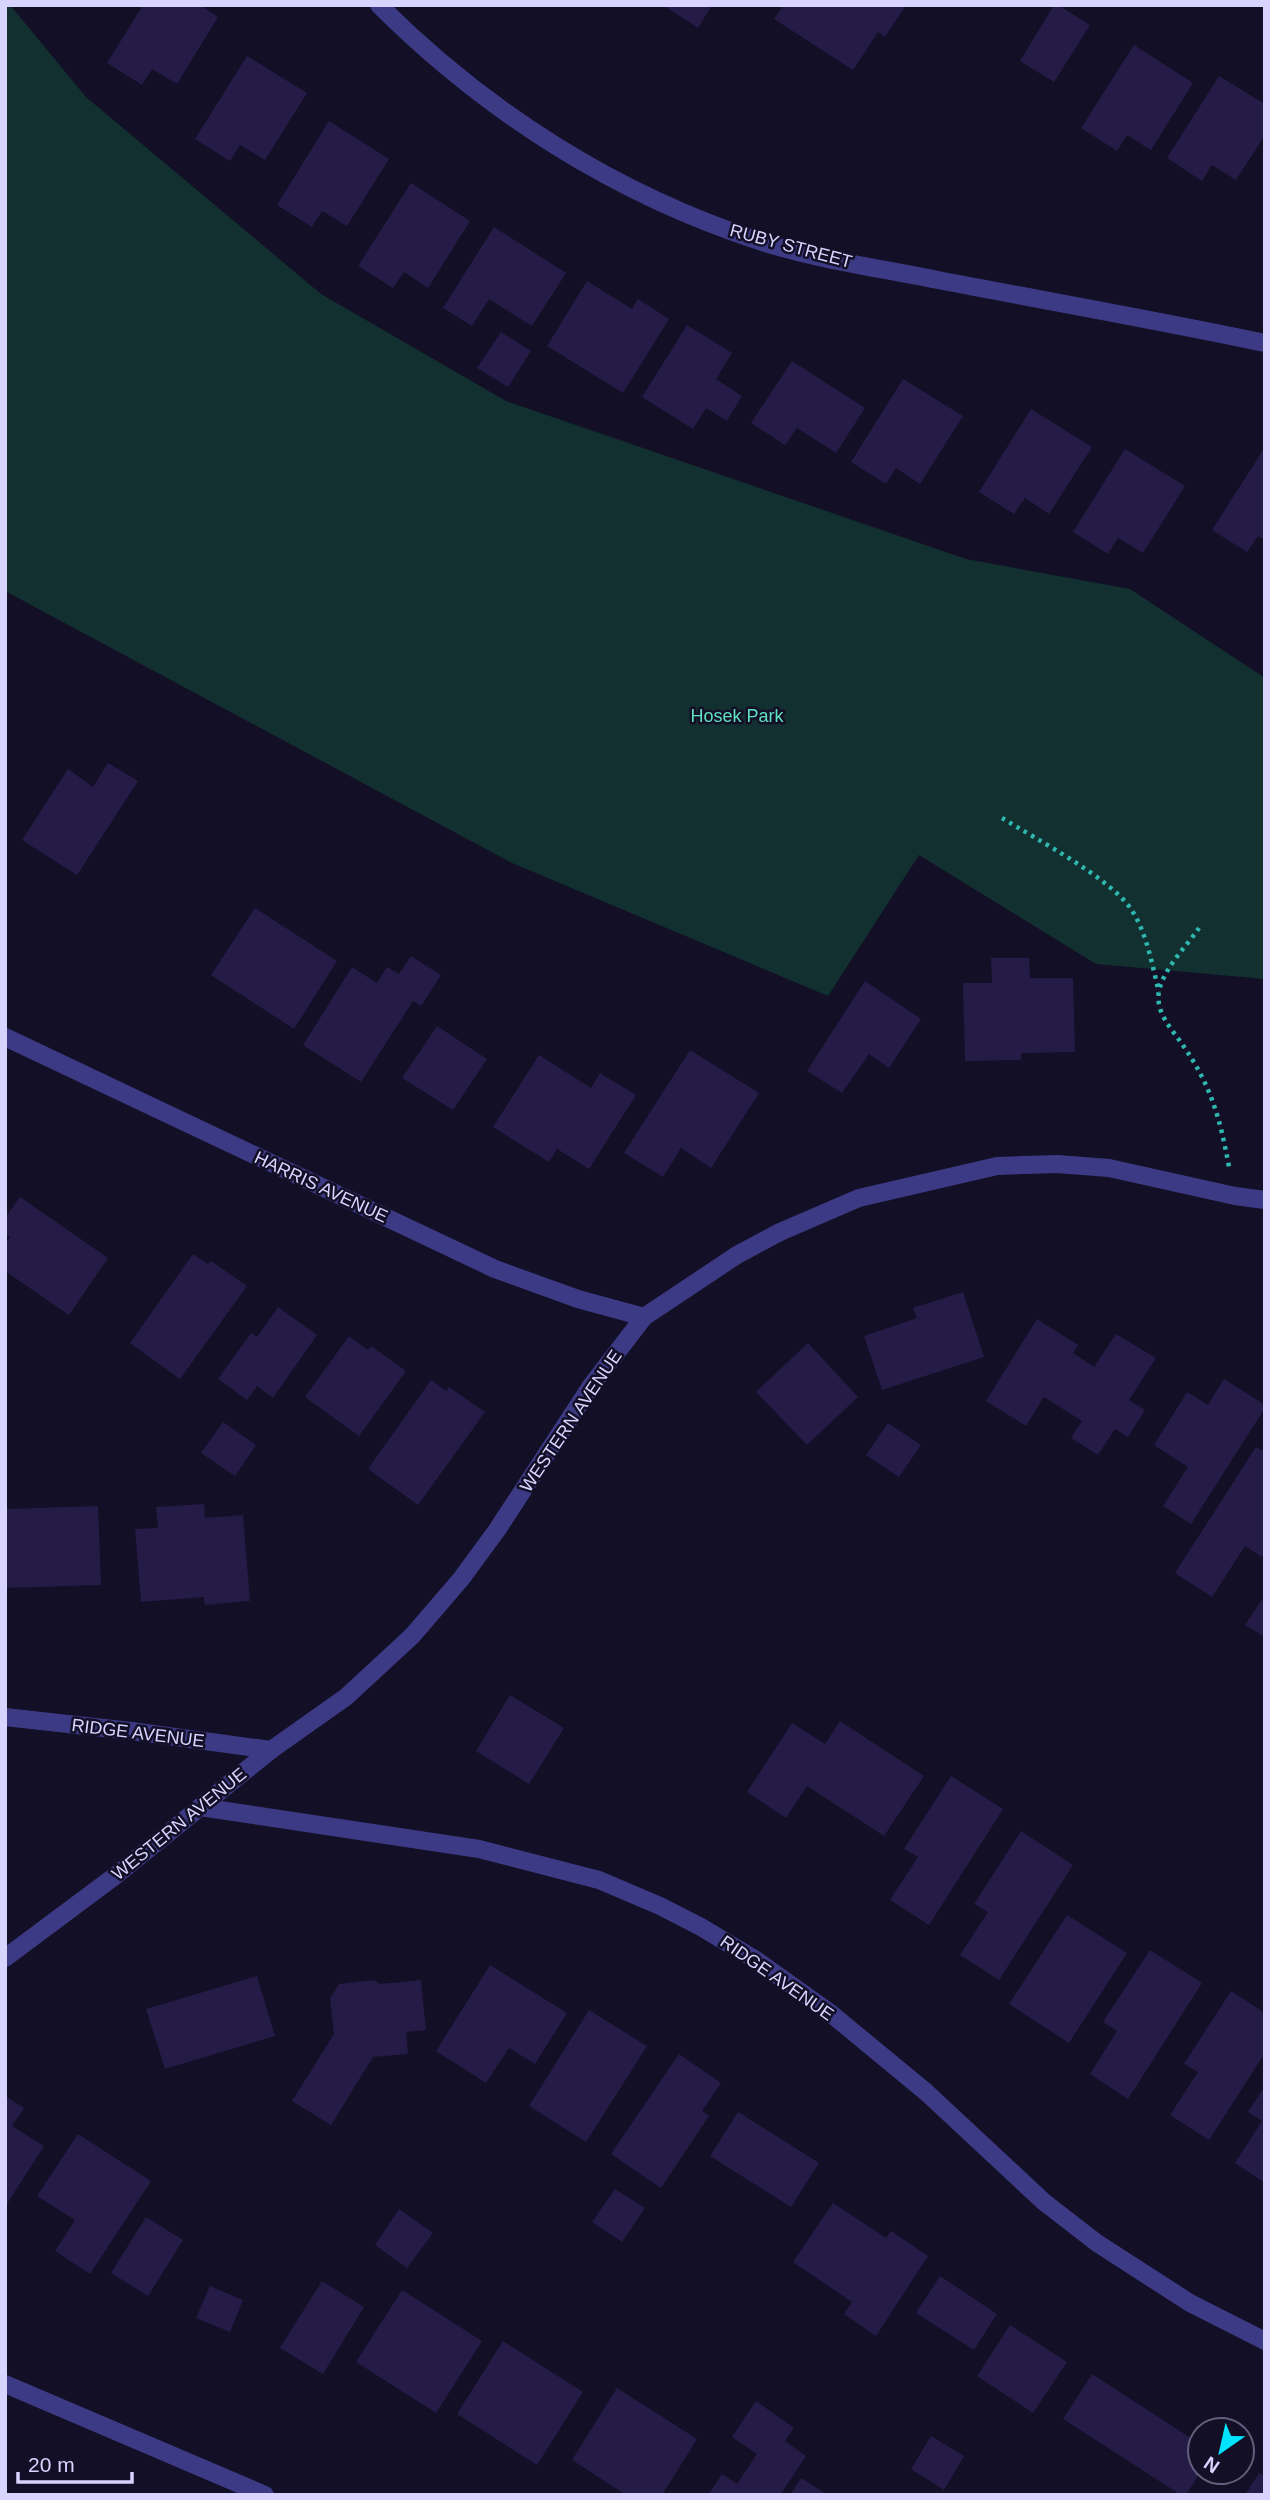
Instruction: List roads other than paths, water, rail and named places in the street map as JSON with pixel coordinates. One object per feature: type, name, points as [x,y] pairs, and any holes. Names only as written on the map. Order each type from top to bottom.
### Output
[{"type":"street","name":"RUBY STREET","points":[[379,5],[411,38],[468,86],[562,151],[656,201],[712,224],[810,255],[1265,342]]},
{"type":"street","name":"HARRIS AVENUE","points":[[5,1037],[495,1269],[578,1299],[644,1317]]},
{"type":"street","name":"WESTERN AVENUE","points":[[5,1958],[115,1876],[271,1750],[346,1697],[412,1636],[461,1579],[497,1530],[591,1386],[644,1317],[737,1255],[819,1214],[859,1198],[997,1166],[1057,1164],[1109,1168],[1235,1196],[1265,1200]]},
{"type":"street","name":"RIDGE AVENUE","points":[[5,1717],[271,1750]]},
{"type":"street","name":"RIDGE AVENUE","points":[[200,1807],[479,1849],[599,1880],[660,1906],[756,1960],[830,2012],[926,2092],[1044,2202],[1097,2243],[1190,2303],[1265,2341]]},
{"type":"street","points":[[5,2385],[265,2495]]},
{"type":"park label","name":"Hosek Park","points":[[737,716]]}]
